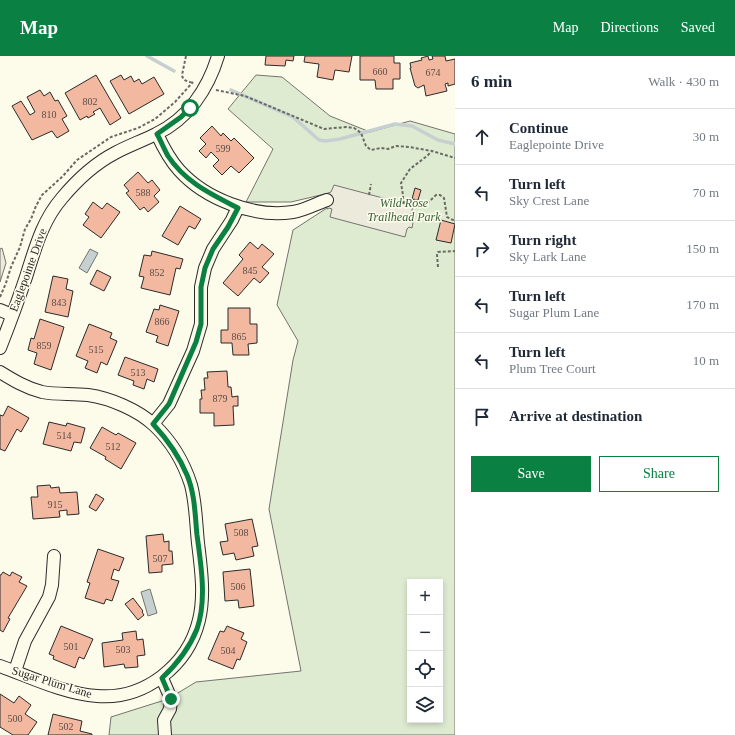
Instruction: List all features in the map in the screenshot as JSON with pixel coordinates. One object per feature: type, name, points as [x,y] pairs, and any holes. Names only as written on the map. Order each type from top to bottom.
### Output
[{"type":"street","name":"Eaglepointe Drive","points":[[0,348],[40,233],[61,198],[97,163],[157,134],[181,117],[198,99],[211,77],[218,56]]},
{"type":"street","points":[[157,134],[168,155],[188,179],[238,208],[256,212],[294,212],[327,200]]},
{"type":"street","points":[[153,424],[169,404],[194,346],[201,324],[201,287],[205,268],[213,249],[228,227],[238,208]]},
{"type":"street","points":[[0,310],[12,315]]},
{"type":"street","name":"Sugar Plum Lane","points":[[0,372],[26,386],[40,391],[54,394],[87,395],[111,401],[134,411],[153,424],[163,435],[176,453],[191,486],[195,508],[201,570],[202,603],[197,628],[183,656],[162,678],[136,691],[110,696],[83,694],[64,689],[0,666]]},
{"type":"street","points":[[15,671],[25,641],[49,597],[52,585],[54,556]]},
{"type":"street","points":[[162,678],[171,699],[170,709],[164,720],[165,735]]},
{"type":"path","points":[[186,56],[182,78],[196,84]]},
{"type":"path","points":[[216,90],[245,96],[324,130],[346,127],[354,128],[359,131],[366,146],[371,150],[381,148],[388,150],[396,146],[400,146],[432,151],[455,158]]},
{"type":"path","points":[[432,151],[410,169],[401,183],[403,203],[422,206],[427,204],[436,195],[440,195],[444,198],[447,217],[455,221]]},
{"type":"path","points":[[370,195],[371,184]]},
{"type":"path","points":[[438,268],[438,252],[455,251]]},
{"type":"green space","name":"Wild Rose Trailhead Park","points":[[256,75],[282,77],[330,116],[370,132],[410,121],[455,134],[455,735],[109,735],[111,717],[168,699],[196,682],[301,671],[269,509],[293,360],[298,341],[277,305],[293,230],[327,208],[325,194],[291,202],[246,202],[273,149],[228,109]]},
{"type":"shaded area","points":[[334,185],[413,206],[411,214],[414,217],[412,228],[409,227],[407,229],[405,237],[330,217],[332,209],[327,209],[325,194],[331,192]]},
{"type":"shaded area","points":[[2,248],[6,263],[0,282],[0,249]]},
{"type":"shaded area","points":[[90,249],[98,253],[87,273],[79,268]]},
{"type":"shaded area","points":[[150,589],[157,613],[148,616],[141,592]]},
{"type":"building","points":[[266,56],[294,56],[293,61],[286,60],[285,66],[265,65]]},
{"type":"building","points":[[305,56],[352,56],[349,72],[335,70],[333,80],[317,77],[319,64],[304,62]]},
{"type":"building","points":[[360,56],[394,56],[394,63],[400,63],[400,79],[393,79],[393,89],[376,89],[375,80],[360,80]]},
{"type":"building","points":[[428,56],[429,60],[433,59],[432,56],[445,56],[446,61],[455,59],[455,84],[448,86],[448,83],[445,84],[447,91],[426,96],[424,85],[418,88],[415,86],[410,63],[422,60],[421,58]]},
{"type":"building","points":[[96,75],[121,118],[110,125],[100,108],[93,112],[95,114],[80,120],[65,93]]},
{"type":"building","points":[[121,75],[124,80],[131,76],[134,82],[139,79],[142,84],[154,77],[164,94],[129,114],[110,81]]},
{"type":"building","points":[[40,90],[44,96],[50,92],[55,101],[58,100],[67,116],[62,119],[69,131],[57,138],[52,131],[32,140],[12,106],[21,101],[30,115],[35,112],[27,97]]},
{"type":"building","points":[[212,126],[221,136],[223,133],[231,141],[234,138],[254,158],[239,173],[231,166],[222,175],[213,166],[219,160],[211,152],[206,158],[199,151],[206,144],[200,138]]},
{"type":"building","points":[[138,172],[148,183],[152,180],[160,190],[154,196],[159,202],[148,212],[144,207],[140,210],[126,193],[129,191],[124,185]]},
{"type":"building","points":[[415,188],[421,190],[418,200],[412,199]]},
{"type":"building","points":[[93,202],[102,209],[107,203],[120,212],[101,238],[83,225],[89,217],[85,214]]},
{"type":"building","points":[[180,206],[201,219],[195,229],[189,226],[178,245],[162,236]]},
{"type":"building","points":[[441,220],[455,224],[451,243],[436,240]]},
{"type":"building","points":[[250,242],[258,249],[262,244],[274,254],[262,267],[269,273],[260,283],[254,278],[238,296],[223,283],[243,259],[239,255]]},
{"type":"building","points":[[152,251],[183,259],[180,269],[176,268],[170,295],[141,288],[144,277],[139,276],[144,255],[151,256]]},
{"type":"building","points":[[97,270],[111,277],[104,291],[90,284]]},
{"type":"building","points":[[53,276],[68,279],[66,289],[73,291],[68,317],[45,312]]},
{"type":"building","points":[[160,305],[179,311],[168,346],[156,342],[158,336],[146,332],[154,309],[159,310]]},
{"type":"building","points":[[228,308],[250,308],[250,324],[257,324],[257,343],[248,344],[249,355],[233,355],[232,343],[221,343],[221,330],[228,330]]},
{"type":"building","points":[[40,319],[64,327],[51,370],[34,364],[37,353],[28,350],[31,338],[34,339]]},
{"type":"building","points":[[89,324],[112,333],[110,338],[117,341],[107,365],[101,362],[97,373],[85,368],[88,361],[76,356]]},
{"type":"building","points":[[125,357],[158,369],[154,382],[147,379],[144,389],[133,385],[134,381],[118,375]]},
{"type":"building","points":[[227,371],[228,387],[231,387],[232,397],[238,396],[238,406],[233,406],[234,425],[214,426],[214,413],[200,413],[200,399],[202,399],[201,390],[205,390],[204,378],[208,378],[207,372]]},
{"type":"building","points":[[8,406],[29,418],[21,432],[17,429],[5,451],[0,449],[0,415],[3,416]]},
{"type":"building","points":[[49,422],[66,426],[67,423],[85,428],[81,443],[74,442],[71,451],[43,444]]},
{"type":"building","points":[[102,427],[116,435],[118,433],[136,443],[121,469],[105,459],[106,457],[90,448]]},
{"type":"building","points":[[50,485],[51,488],[59,487],[60,493],[77,492],[79,514],[67,515],[67,510],[59,511],[60,517],[33,519],[31,497],[38,497],[37,486]]},
{"type":"building","points":[[96,494],[104,499],[96,511],[89,507]]},
{"type":"building","points":[[252,519],[258,546],[252,547],[254,556],[236,560],[234,553],[223,555],[220,542],[228,541],[225,524]]},
{"type":"building","points":[[163,534],[164,542],[169,541],[169,551],[172,551],[173,564],[162,565],[162,572],[149,573],[146,536]]},
{"type":"building","points":[[98,549],[124,558],[119,571],[114,569],[111,579],[119,581],[112,601],[106,599],[104,604],[85,598],[90,583],[87,582]]},
{"type":"building","points":[[250,569],[254,606],[239,608],[238,600],[225,601],[223,572]]},
{"type":"building","points":[[3,572],[10,576],[12,572],[22,577],[19,582],[27,586],[8,618],[10,619],[3,632],[0,630],[0,575]]},
{"type":"building","points":[[133,598],[143,611],[142,612],[144,615],[138,620],[125,604]]},
{"type":"building","points":[[61,626],[93,639],[84,659],[79,657],[75,668],[53,659],[54,656],[49,654]]},
{"type":"building","points":[[227,626],[244,633],[241,639],[247,642],[240,660],[237,659],[233,669],[208,659],[220,631],[224,632]]},
{"type":"building","points":[[136,631],[137,640],[143,639],[145,655],[137,656],[138,667],[125,668],[124,664],[104,667],[102,643],[123,640],[122,633]]},
{"type":"building","points":[[0,694],[14,703],[19,696],[31,705],[25,714],[37,722],[28,735],[13,735],[0,727]]},
{"type":"building","points":[[53,714],[82,721],[80,731],[92,735],[48,735]]},
{"type":"waterway","points":[[147,56],[174,71]]},
{"type":"waterway","points":[[231,90],[293,117],[319,140],[326,141],[340,139],[395,124],[412,126],[438,140],[455,144]]},
{"type":"route","points":[[171,699],[162,678],[183,656],[197,628],[202,603],[201,570],[195,508],[191,486],[182,463],[176,453],[153,424],[165,411],[169,404],[196,342],[202,314],[202,279],[208,257],[228,227],[238,208],[188,179],[168,155],[157,134],[170,126],[190,108]]}]
